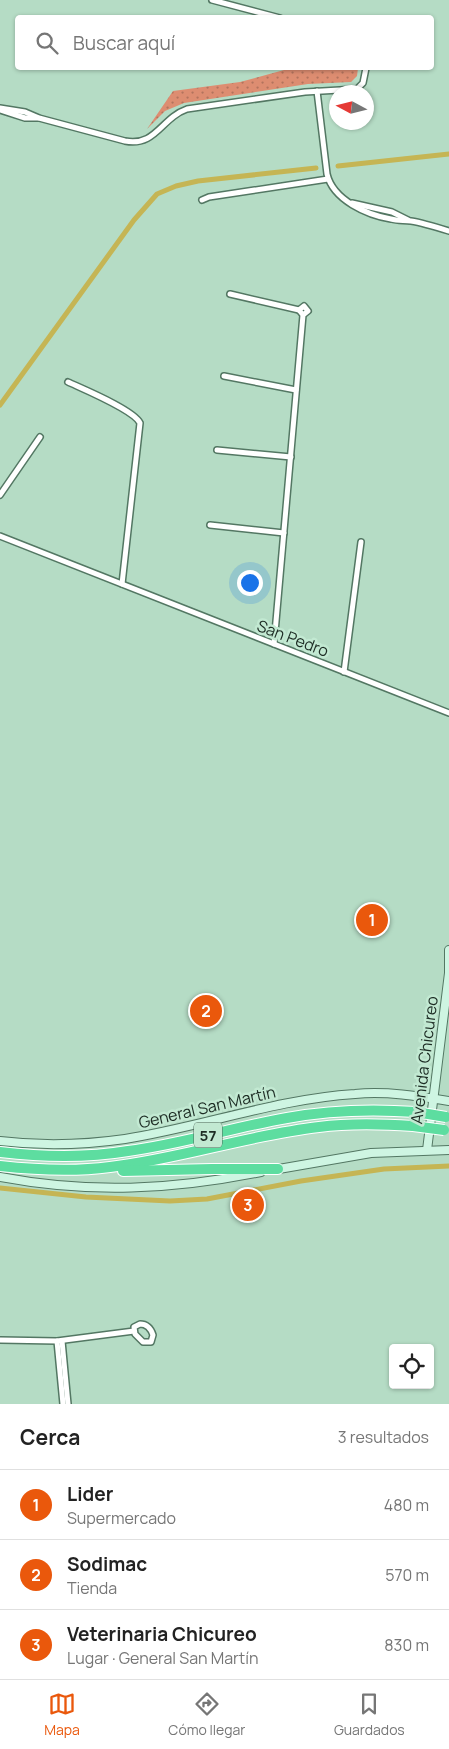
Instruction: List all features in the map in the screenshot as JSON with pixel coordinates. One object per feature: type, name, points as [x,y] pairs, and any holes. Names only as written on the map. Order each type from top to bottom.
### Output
[{"type":"highway","name":"57","points":[[0,1152],[58,1156],[96,1155],[145,1149],[304,1115],[353,1110],[416,1112],[447,1117]]},
{"type":"highway","name":"57","points":[[0,1166],[79,1170],[140,1163],[317,1127],[359,1124],[413,1126],[447,1131]]},
{"type":"highway","points":[[79,1170],[278,1169]]},
{"type":"main road","name":"Avenida Chicureo","points":[[427,1150],[449,972],[449,950]]},
{"type":"main road","name":"General San Martín","points":[[0,1141],[53,1144],[125,1139],[286,1103],[347,1094],[383,1093],[449,1101]]},
{"type":"main road","points":[[0,1178],[68,1186],[137,1188],[203,1183],[371,1153],[449,1150]]},
{"type":"street","points":[[212,0],[269,15]]},
{"type":"street","points":[[0,109],[25,118],[39,118],[125,141],[137,142],[152,136],[175,115],[187,109],[317,91],[357,90],[363,83],[366,70]]},
{"type":"street","points":[[317,91],[328,179],[336,192],[351,203],[392,212],[410,221],[449,231]]},
{"type":"street","points":[[202,200],[209,197],[328,179]]},
{"type":"street","points":[[230,294],[301,312],[291,458],[274,644]]},
{"type":"street","points":[[224,376],[296,390]]},
{"type":"street","points":[[68,382],[122,408],[133,415],[140,423],[122,584]]},
{"type":"street","points":[[0,495],[40,437]]},
{"type":"street","points":[[217,450],[291,458]]},
{"type":"street","points":[[210,525],[284,533]]},
{"type":"street","name":"San Pedro","points":[[0,536],[449,713]]},
{"type":"street","points":[[344,672],[361,542]]},
{"type":"street","points":[[0,1340],[60,1341],[134,1331]]},
{"type":"street","points":[[60,1341],[63,1404]]},
{"type":"street","points":[[60,1341],[68,1404]]},
{"type":"shaded area","points":[[284,70],[358,70],[357,76],[351,82],[308,84],[184,103],[165,111],[147,129],[173,91],[240,82]]},
{"type":"waterway","points":[[338,166],[449,154]]},
{"type":"waterway","points":[[0,405],[134,220],[157,194],[176,186],[198,181],[316,168]]},
{"type":"waterway","points":[[0,1188],[86,1197],[170,1201],[207,1199],[301,1181],[384,1169],[449,1166]]},
{"type":"place","name":"Lider","points":[[372,920]]},
{"type":"place","name":"Sodimac","points":[[206,1011]]},
{"type":"place","name":"Veterinaria Chicureo","points":[[248,1205]]}]
